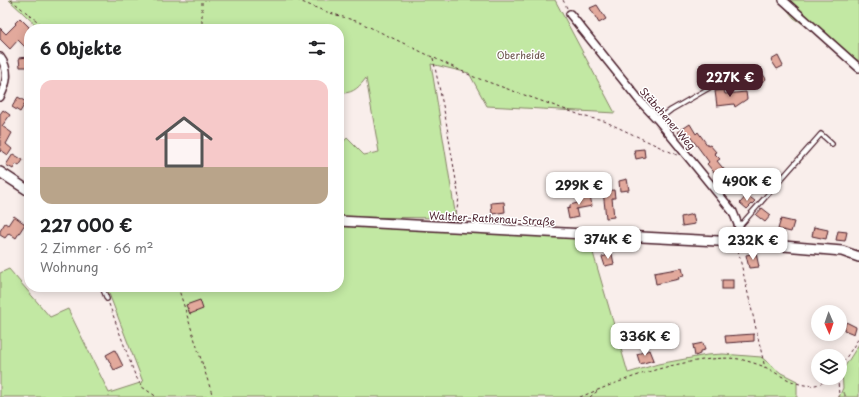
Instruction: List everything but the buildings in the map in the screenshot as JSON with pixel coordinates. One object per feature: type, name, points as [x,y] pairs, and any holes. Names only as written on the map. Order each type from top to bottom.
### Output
[{"type":"street","points":[[784,0],[859,68]]},
{"type":"street","name":"Stäbchener Weg","points":[[570,14],[640,101],[690,158],[733,212],[739,227],[739,242]]},
{"type":"street","points":[[0,56],[6,68],[7,75],[6,82],[0,96]]},
{"type":"street","points":[[0,172],[24,188]]},
{"type":"street","name":"Walther-Rathenau-Straße","points":[[344,222],[739,242],[842,251],[859,257]]},
{"type":"lane","points":[[658,120],[671,110],[742,69]]},
{"type":"lane","points":[[739,227],[821,134],[832,144]]},
{"type":"lane","points":[[104,292],[106,298]]},
{"type":"path","points":[[11,0],[41,24]]},
{"type":"path","points":[[202,0],[202,24]]},
{"type":"path","points":[[297,0],[324,11],[359,22],[432,58],[474,76],[586,117],[604,121],[673,153],[690,158]]},
{"type":"path","points":[[563,0],[570,14]]},
{"type":"path","points":[[432,58],[445,115],[460,198],[454,228]]},
{"type":"path","points":[[739,242],[765,368]]},
{"type":"path","points":[[180,292],[213,397]]},
{"type":"path","points":[[106,298],[135,375],[142,387],[157,397]]},
{"type":"path","points":[[847,356],[859,338]]},
{"type":"path","points":[[580,397],[630,377],[673,365],[725,358],[739,359],[765,368],[789,380],[809,386],[817,385]]},
{"type":"path","points":[[838,385],[839,397]]},
{"type":"path","points":[[590,397],[602,388]]},
{"type":"green space","name":"Oberheide","points":[[9,0],[555,0],[615,113],[487,106],[469,73],[431,64],[456,218],[344,217],[344,141],[347,138],[364,155],[379,152],[366,78],[354,90],[344,93],[344,24],[35,24]]},
{"type":"green space","points":[[779,0],[859,0],[859,61],[794,18]]},
{"type":"green space","points":[[344,226],[589,239],[628,373],[658,364],[707,355],[723,354],[761,357],[781,373],[797,381],[797,397],[0,397],[0,273],[9,269],[24,287],[24,292],[29,292],[50,317],[68,309],[109,393],[143,382],[108,292],[344,292]]},
{"type":"green space","points":[[859,344],[859,397],[846,397],[844,392],[845,397],[839,397],[843,385],[847,385],[847,363]]}]
